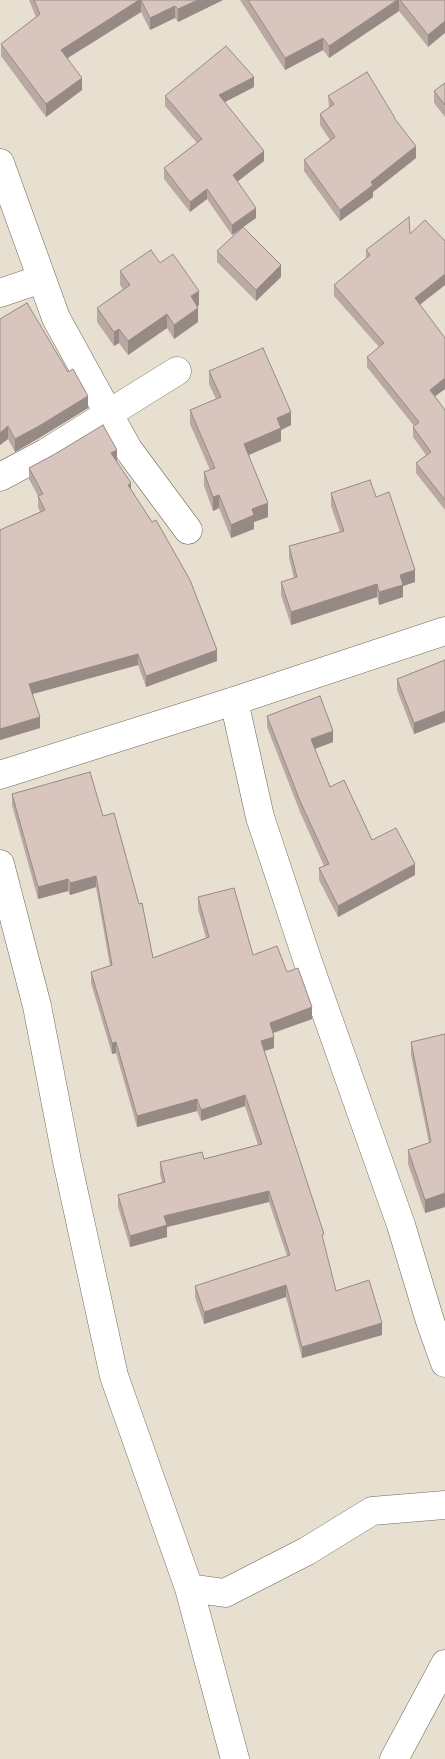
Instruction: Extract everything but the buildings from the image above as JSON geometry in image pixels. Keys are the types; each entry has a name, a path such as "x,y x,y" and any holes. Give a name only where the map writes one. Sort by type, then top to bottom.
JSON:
{"street":[{"path":"0,163 56,318 128,449 188,530"},
{"path":"0,293 42,278"},
{"path":"0,477 47,452 176,371"},
{"path":"0,775 445,630"},
{"path":"234,700 260,817 307,959 400,1225 430,1322 445,1363"},
{"path":"0,864 37,1006 67,1161 114,1376 189,1588 235,1759"},
{"path":"189,1588 225,1593 307,1551 372,1511 445,1505"},
{"path":"394,1759 445,1664"}]}
